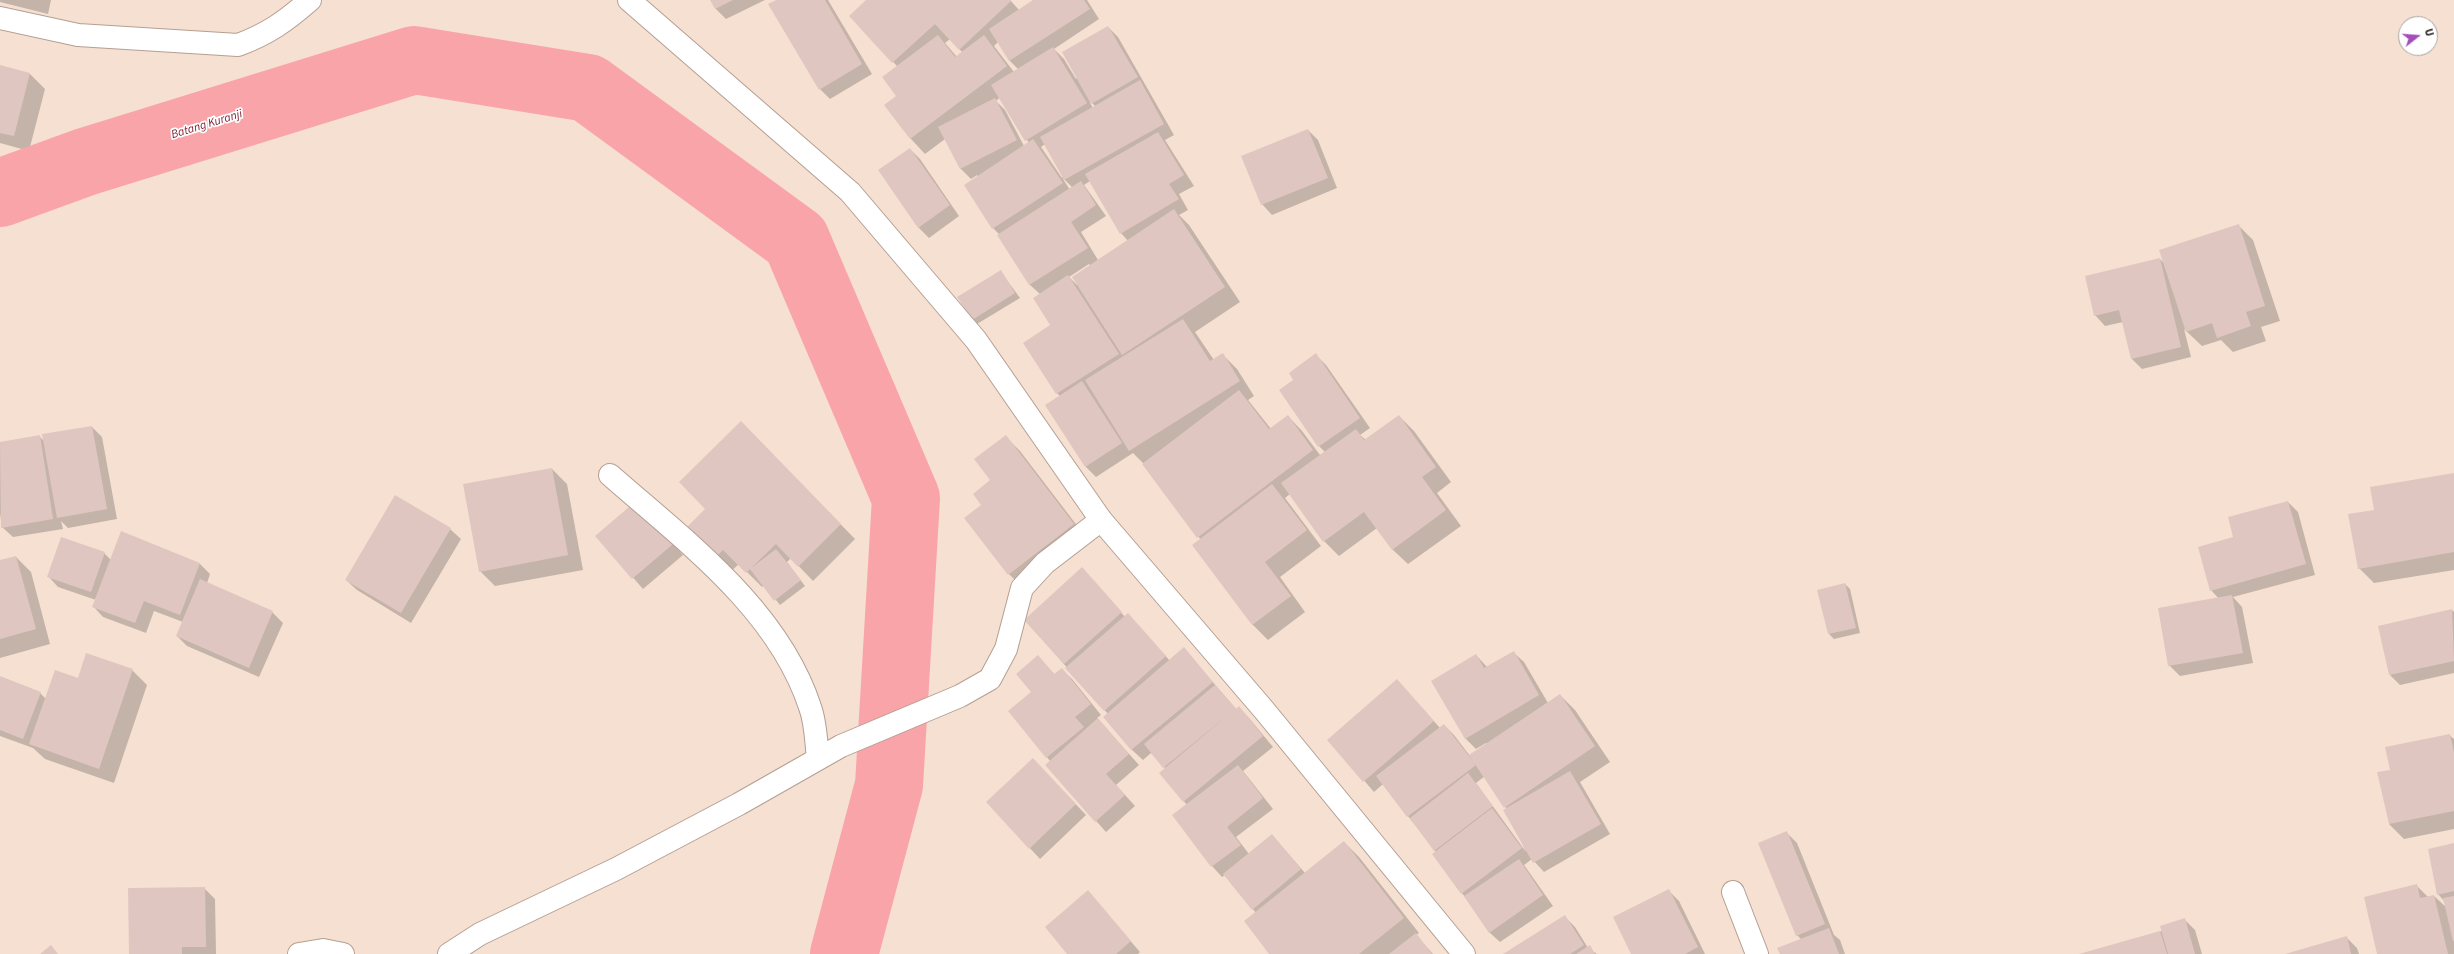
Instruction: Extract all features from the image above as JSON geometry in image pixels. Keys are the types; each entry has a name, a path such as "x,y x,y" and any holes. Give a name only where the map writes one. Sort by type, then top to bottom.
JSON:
{"street":[{"path":"0,18 78,35 238,45 258,38 284,23 310,0"},
{"path":"629,0 850,192 976,340 1101,520 1264,710 1464,954"},
{"path":"610,474 718,572 763,618 783,649 811,708 818,759"},
{"path":"449,954 480,934 616,869 739,804 841,746 960,696 990,679 999,666 1006,649 1022,588 1045,563 1101,520"},
{"path":"1733,892 1757,954"},
{"path":"299,954 323,950 344,954"}],"building":[{"path":"710,0 733,0 715,9"},
{"path":"776,0 825,0 862,64 819,90 768,4"},
{"path":"866,0 1011,1 959,50 935,24 892,63 849,16"},
{"path":"1033,0 1084,0 1090,9 1009,61 989,29"},
{"path":"1108,26 1138,77 1091,104 1062,52"},
{"path":"938,35 955,57 984,35 1007,66 910,139 884,105 896,96 882,77"},
{"path":"1053,47 1087,103 1025,141 991,85"},
{"path":"0,65 30,73 14,136 0,133"},
{"path":"1140,80 1164,124 1064,180 1040,137"},
{"path":"995,98 1017,140 960,169 938,127"},
{"path":"1308,129 1328,178 1261,205 1241,156"},
{"path":"1158,132 1184,175 1169,184 1179,199 1120,234 1085,174"},
{"path":"1033,139 1063,183 992,229 964,185"},
{"path":"910,148 950,205 918,228 878,170"},
{"path":"1081,181 1096,205 1071,222 1088,248 1029,285 997,235"},
{"path":"1174,209 1225,287 1122,355 1072,277"},
{"path":"2239,224 2265,306 2246,312 2251,326 2217,338 2212,323 2186,332 2159,250"},
{"path":"2160,258 2181,347 2131,359 2119,310 2094,316 2085,276"},
{"path":"1001,270 1015,293 972,320 957,297"},
{"path":"1068,275 1119,354 1056,394 1023,343 1050,325 1033,298"},
{"path":"1183,319 1210,361 1223,353 1240,381 1129,451 1085,380"},
{"path":"1316,353 1360,418 1318,447 1279,390 1293,380 1289,373"},
{"path":"1082,381 1122,443 1085,467 1045,405"},
{"path":"1239,390 1269,429 1288,415 1313,450 1197,538 1142,464"},
{"path":"1399,415 1436,467 1422,477 1446,510 1392,550 1364,512 1323,542 1281,483 1356,429 1364,440"},
{"path":"741,421 841,524 798,567 776,544 746,573 723,550 715,558 686,528 705,509 679,482"},
{"path":"92,426 107,509 57,518 42,434"},
{"path":"40,435 53,519 1,528 0,442"},
{"path":"1006,435 1074,524 1008,575 964,518 981,505 973,494 990,480 974,459"},
{"path":"552,468 568,555 479,572 463,484"},
{"path":"2454,473 2454,552 2358,569 2348,514 2374,510 2370,487"},
{"path":"1272,484 1307,530 1265,562 1291,596 1252,625 1192,545"},
{"path":"395,495 451,528 401,613 345,580"},
{"path":"636,501 673,544 632,579 595,536"},
{"path":"2288,501 2306,564 2210,591 2198,547 2233,537 2228,517"},
{"path":"121,531 200,563 180,615 144,601 135,623 92,607"},
{"path":"61,537 105,552 91,592 47,577"},
{"path":"776,549 801,580 774,601 750,569"},
{"path":"16,556 36,629 0,639 0,560"},
{"path":"1082,567 1122,612 1064,664 1024,620"},
{"path":"200,579 273,611 249,668 176,636"},
{"path":"1845,583 1856,628 1828,634 1817,590"},
{"path":"2232,595 2243,653 2168,666 2158,608"},
{"path":"2452,609 2454,661 2389,675 2378,626"},
{"path":"1128,613 1166,656 1104,711 1065,668"},
{"path":"1184,647 1213,682 1131,750 1103,717"},
{"path":"1514,651 1539,695 1465,739 1431,681 1476,654 1484,668"},
{"path":"86,653 133,669 99,769 29,744 55,670 78,678"},
{"path":"1038,655 1054,674 1062,668 1091,704 1075,717 1084,727 1046,758 1008,711 1031,692 1016,674"},
{"path":"0,676 41,692 23,739 0,730"},
{"path":"1397,679 1434,721 1363,782 1327,740"},
{"path":"1215,685 1236,709 1239,706 1263,736 1183,802 1159,773 1233,711 1163,768 1144,744"},
{"path":"1560,694 1595,746 1504,808 1469,755"},
{"path":"1098,718 1129,754 1106,774 1125,795 1095,822 1045,765"},
{"path":"1444,724 1476,765 1407,817 1376,776"},
{"path":"2450,734 2454,753 2454,811 2389,824 2377,772 2390,770 2385,747"},
{"path":"1033,758 1076,804 1029,849 986,802"},
{"path":"1238,765 1263,798 1227,827 1241,845 1211,867 1172,815"},
{"path":"1570,771 1601,824 1533,863 1503,810"},
{"path":"1468,773 1493,806 1434,851 1410,818"},
{"path":"1492,808 1522,848 1461,894 1432,854"},
{"path":"1787,831 1825,924 1796,936 1758,843"},
{"path":"1272,834 1301,869 1252,910 1223,874"},
{"path":"1344,841 1404,918 1359,954 1269,954 1244,921"},
{"path":"2454,843 2454,891 2437,895 2428,849"},
{"path":"1519,859 1543,895 1489,933 1464,896"},
{"path":"2417,884 2420,898 2434,895 2448,954 2377,954 2364,897"},
{"path":"205,887 206,947 182,947 182,954 129,954 128,888"},
{"path":"1669,889 1698,947 1685,954 1631,954 1613,917"},
{"path":"1088,890 1131,941 1116,954 1067,954 1045,927"},
{"path":"2454,896 2454,941 2453,941 2443,898"},
{"path":"1565,915 1584,945 1570,954 1503,954"},
{"path":"2185,918 2195,954 2168,954 2160,926"},
{"path":"1829,928 1839,954 1780,954 1777,948"},
{"path":"2160,931 2167,954 2079,954"},
{"path":"1416,933 1432,954 1389,954"},
{"path":"2347,936 2351,954 2285,954"},
{"path":"51,945 58,954 40,954"},
{"path":"1590,945 1595,954 1576,954"}],"waterway":[{"name":"Batang Kuranji","path":"0,193 85,162 414,60 588,88 796,240 906,498 889,785 844,954"}]}
